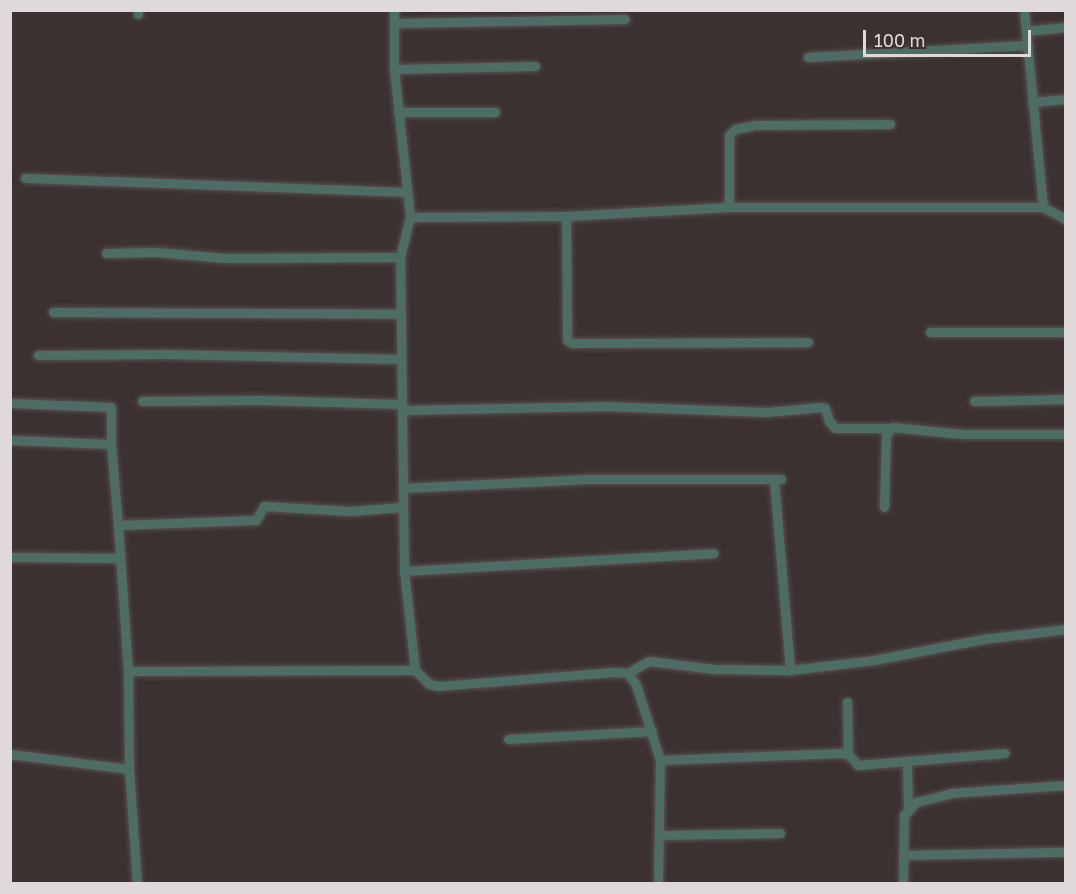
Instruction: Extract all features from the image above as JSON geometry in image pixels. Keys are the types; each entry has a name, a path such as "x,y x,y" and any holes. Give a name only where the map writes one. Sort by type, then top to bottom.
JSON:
{"street":[{"path":"394,10 394,69 410,217 400,257 404,571 415,670 429,684 438,686 613,672 628,673 649,661 714,669 790,670 874,660 983,639 1065,629"},
{"path":"1024,10 1028,31 1032,102 1043,207"},
{"path":"394,23 625,19"},
{"path":"1028,31 1065,27"},
{"path":"808,57 1028,45"},
{"path":"394,69 535,66"},
{"path":"1032,102 1065,99"},
{"path":"398,112 495,112"},
{"path":"729,207 729,135 735,129 755,125 890,124"},
{"path":"25,178 406,192"},
{"path":"410,217 566,216 729,207 1043,207 1064,218"},
{"path":"566,216 567,340 572,343 808,342"},
{"path":"106,253 156,252 225,258 400,257"},
{"path":"53,312 401,314"},
{"path":"930,332 1065,332"},
{"path":"38,356 166,354 401,359"},
{"path":"974,401 1065,399"},
{"path":"142,401 260,400 402,407 603,406 767,412 821,407 827,411 829,421 834,428 908,427 963,434 1065,434"},
{"path":"10,403 111,407 111,444 128,671 129,769 137,884"},
{"path":"884,507 886,435 889,428"},
{"path":"12,440 111,444"},
{"path":"403,488 584,479 777,479 790,670"},
{"path":"118,525 256,520 264,506 350,511 403,507"},
{"path":"404,571 713,553"},
{"path":"10,557 120,558"},
{"path":"128,671 415,670"},
{"path":"628,673 634,681 660,760 658,884"},
{"path":"847,702 848,754 858,765 1005,753"},
{"path":"508,739 652,731"},
{"path":"10,754 129,769"},
{"path":"660,760 848,754"},
{"path":"903,884 903,825 908,809 907,761"},
{"path":"908,809 925,799 951,793 1065,785"},
{"path":"659,835 780,833"},
{"path":"903,855 1065,852"}]}
